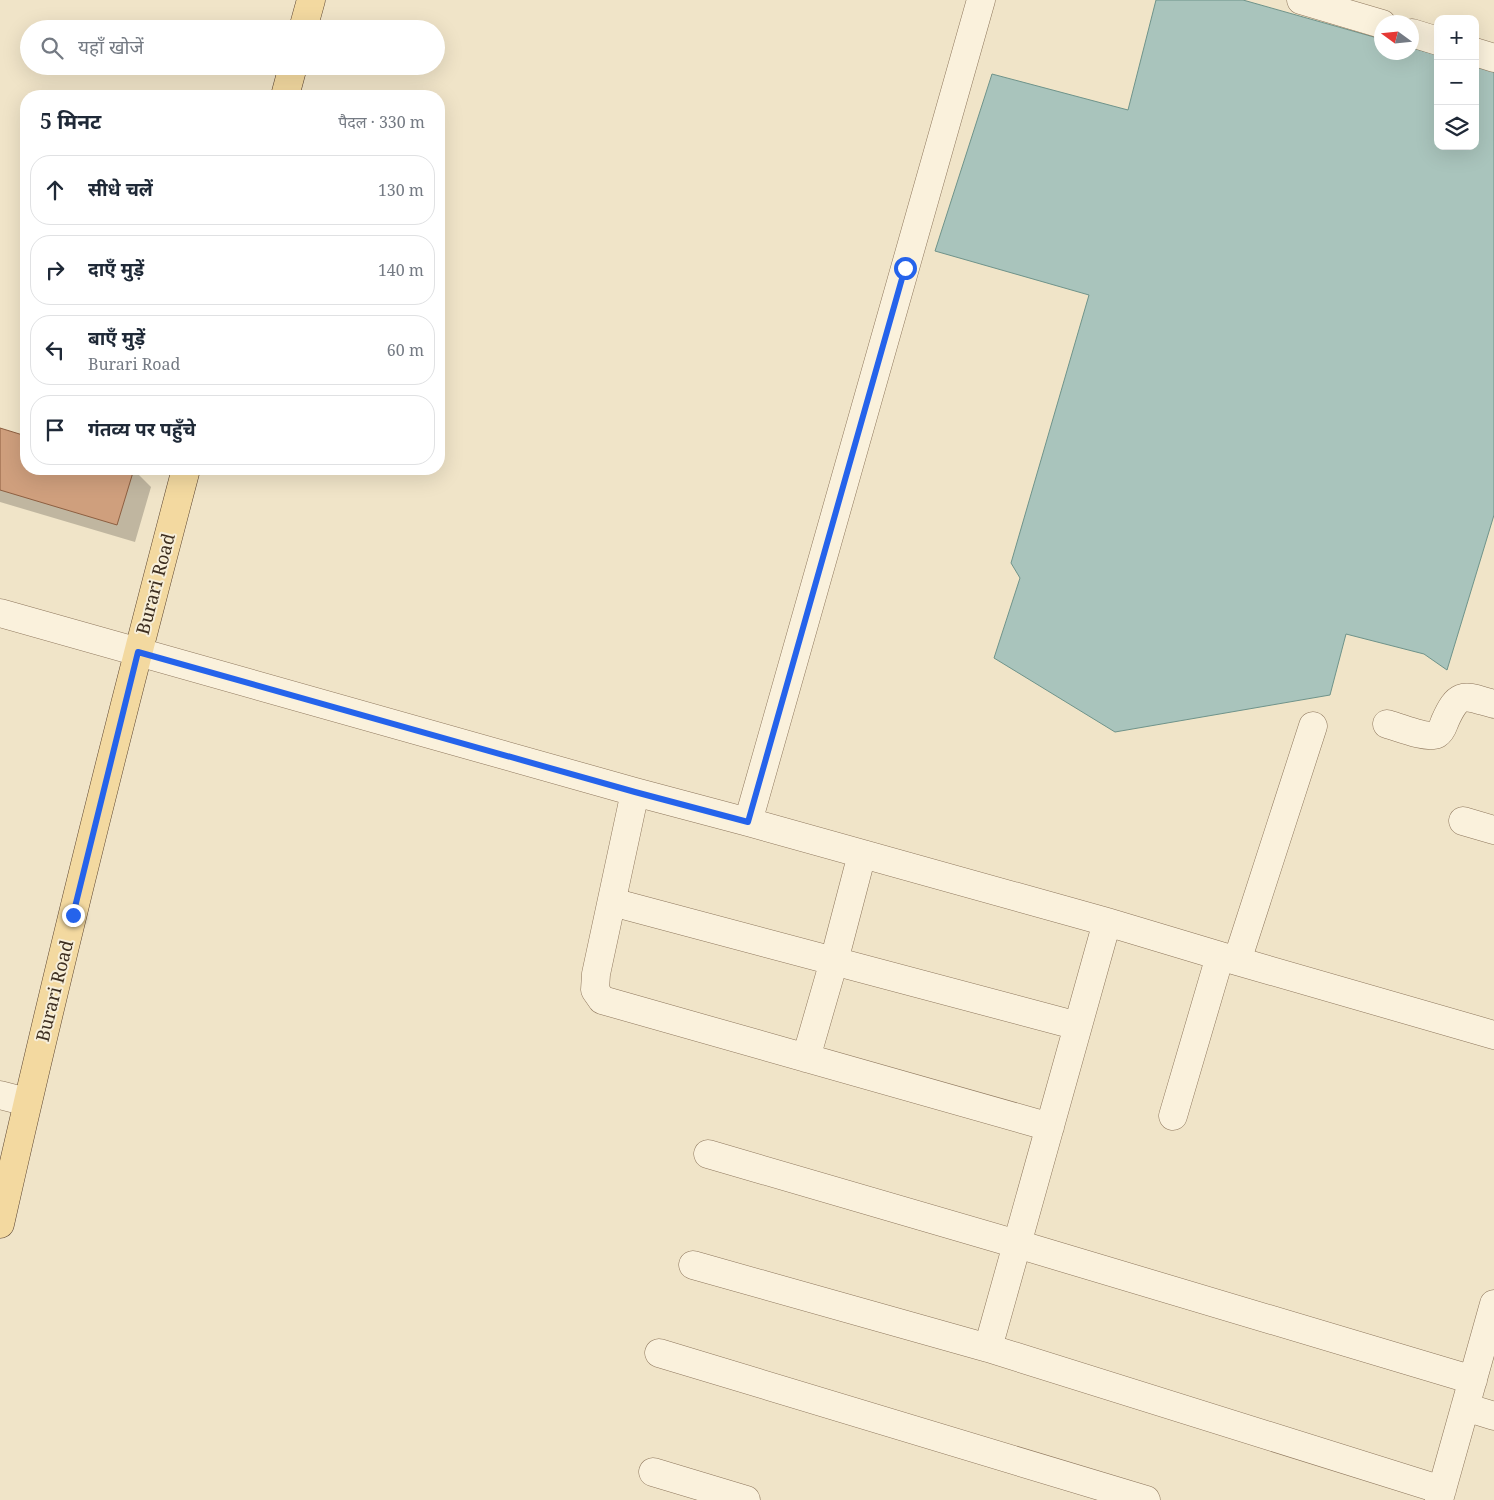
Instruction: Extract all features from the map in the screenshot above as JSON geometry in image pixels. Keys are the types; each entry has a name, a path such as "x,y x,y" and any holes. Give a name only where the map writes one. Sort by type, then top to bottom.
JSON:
{"main road":[{"path":"305,20 310,0"},
{"path":"287,90 291,75"},
{"name":"Burari Road","path":"0,1224 27,1102 138,652 184,475"}],"street":[{"path":"748,822 980,0"},
{"path":"1302,0 1335,5 1374,21"},
{"path":"1419,35 1434,40"},
{"path":"1479,53 1494,58"},
{"path":"0,612 635,792 1108,922 1494,1035"},
{"path":"1387,724 1426,735 1435,735 1441,730 1452,706 1457,700 1464,697 1494,704"},
{"path":"1173,1116 1228,958 1313,726"},
{"path":"635,792 596,974 595,990 602,1000 1050,1127"},
{"path":"1463,820 1494,830"},
{"path":"806,1058 862,854"},
{"path":"612,902 1078,1026"},
{"path":"988,1348 1108,922"},
{"path":"0,1095 27,1102"},
{"path":"708,1154 1473,1380"},
{"path":"692,1265 988,1348 1440,1495 1494,1304"},
{"path":"659,1353 1146,1500"},
{"path":"1465,1407 1494,1416"},
{"path":"653,1472 746,1500"}],"water":[{"path":"1156,0 1243,0 1374,37 1374,60 1419,60 1419,50 1434,54 1434,150 1479,150 1479,67 1494,72 1494,515 1447,670 1424,654 1346,634 1330,695 1115,732 994,658 1020,578 1011,563 1089,295 935,251 992,74 1128,110"}],"building":[{"path":"0,428 20,434 20,475 132,475 117,525 0,490"}],"route":[{"path":"73,915 138,652 748,822 905,268"}]}
